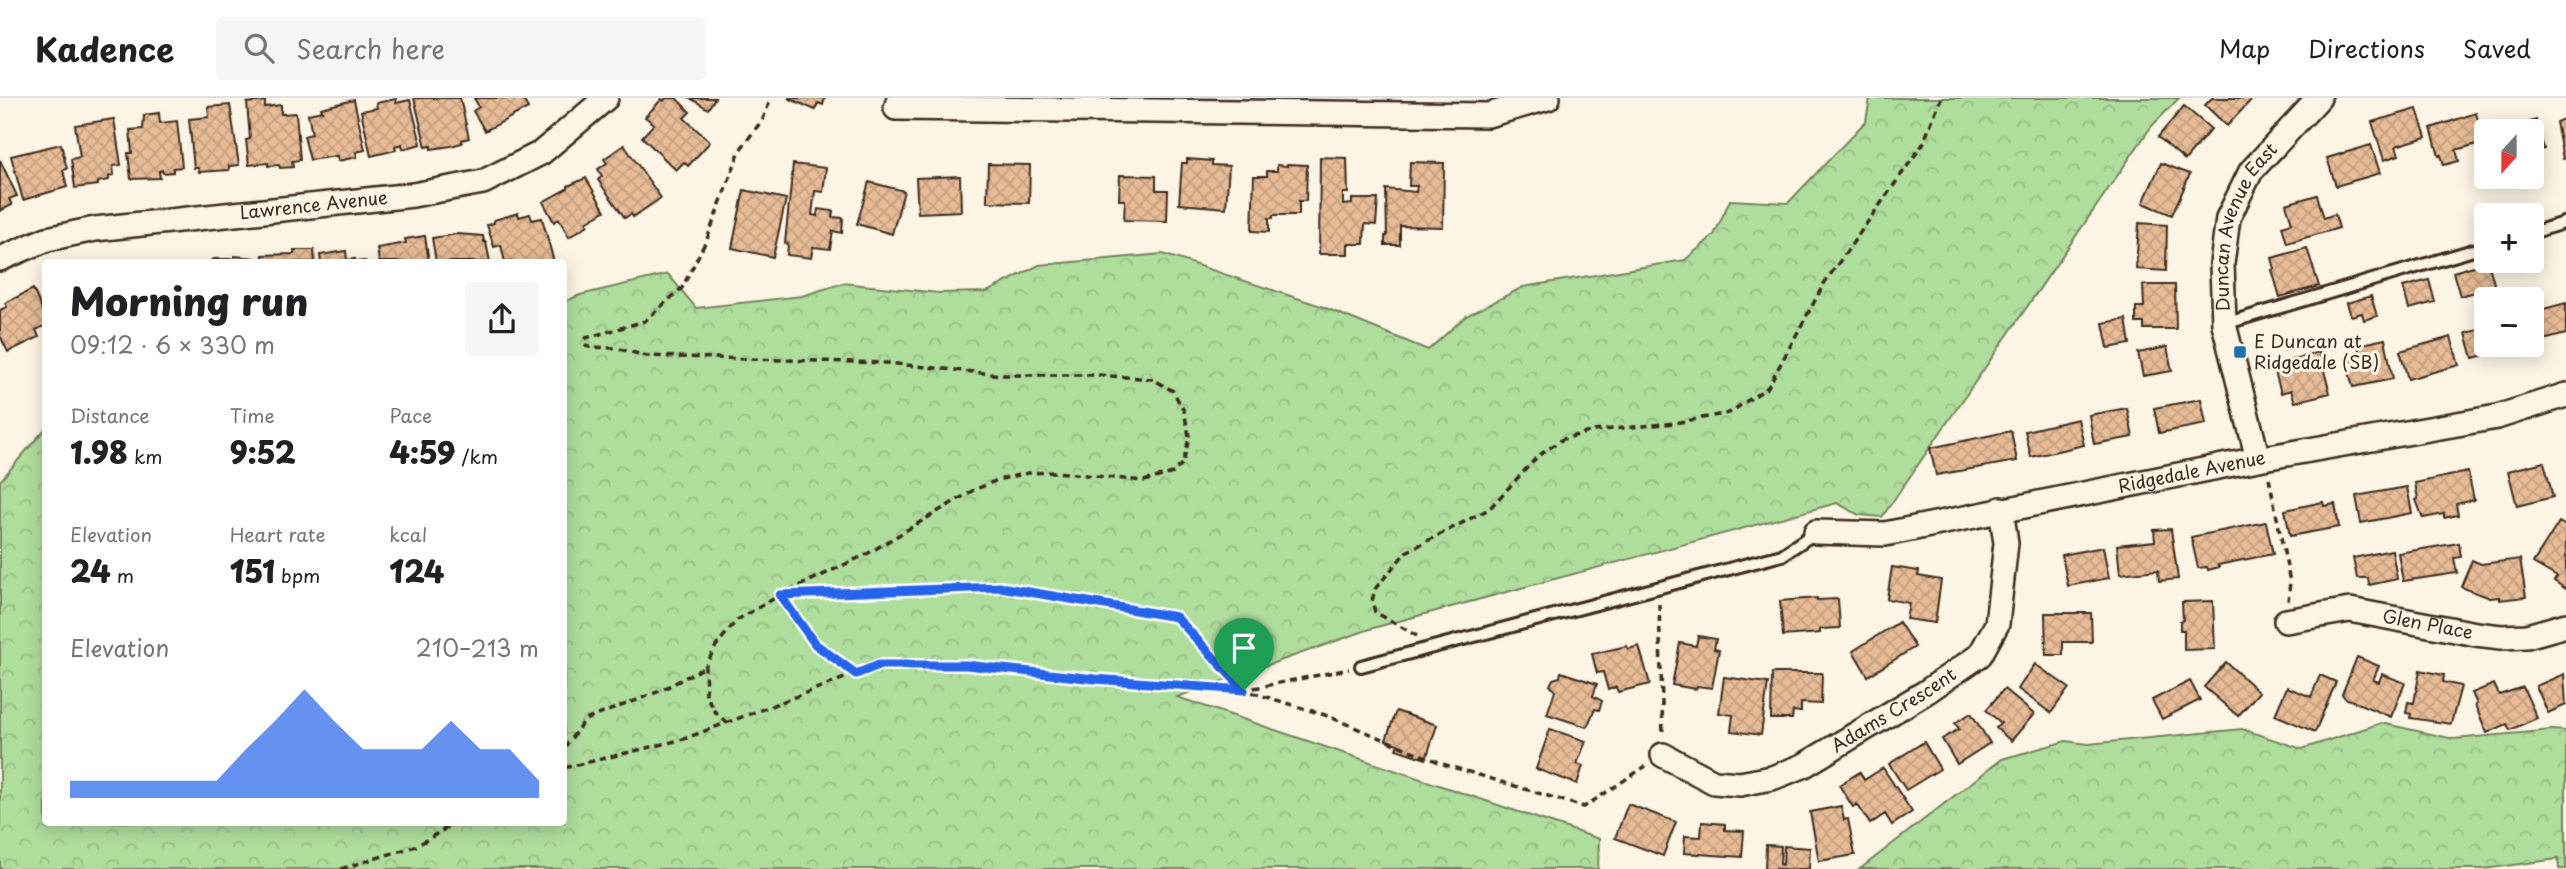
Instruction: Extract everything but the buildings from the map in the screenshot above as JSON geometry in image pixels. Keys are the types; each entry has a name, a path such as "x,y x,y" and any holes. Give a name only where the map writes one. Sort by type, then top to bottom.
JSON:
{"street":[{"name":"Lawrence Avenue","path":"0,259 47,239 95,229 413,195 483,182 541,153 606,98"},
{"path":"899,98 896,108 1402,106 1488,115 1524,101 1548,98"},
{"name":"Duncan Avenue East","path":"2258,459 2224,324 2222,264 2228,218 2251,171 2319,98"},
{"name":"Ridgedale Avenue","path":"1816,532 1885,534 2258,459 2497,417 2566,395"},
{"name":"Adams Crescent","path":"1664,755 1714,782 1740,784 1772,778 1802,766 1926,692 1980,654 1997,624 2006,542 2001,509"},
{"name":"Glen Place","path":"2286,621 2350,610 2501,637 2527,636 2566,625"}],"lane":[{"path":"2544,229 2566,222"},
{"path":"2224,324 2474,250"},
{"path":"1361,666 1782,555 1816,532"}],"path":[{"path":"727,723 713,710 706,693 705,667 716,646 737,620 780,595 867,554 972,491 997,480 1028,473 1056,472 1144,481 1173,474 1182,464 1189,436 1184,411 1173,391 1153,379 1098,375 1002,375 887,363 647,356 584,344 586,338 645,321 682,288 707,239 740,150 763,119 771,98"},
{"path":"1436,646 1375,612 1372,601 1375,590 1406,552 1489,509 1538,456 1563,439 1593,431 1675,423 1729,413 1768,387 1825,282 1923,144 1941,98"},
{"path":"2258,459 2270,479 2290,582 2286,621"},
{"path":"780,595 1000,587 1176,617 1244,690"},
{"path":"567,767 684,739 879,665 966,665 1095,679 1244,690 1325,715 1446,765 1584,807 1664,755 1658,587"},
{"path":"780,595 815,644 856,674"},
{"path":"1244,690 1361,666"},
{"path":"567,744 585,720 660,691 705,667"},
{"path":"341,869 416,846 450,826"}],"green space":[{"path":"1870,98 2179,98 2151,127 1882,517 1859,515 1837,503 1373,628 1177,697 1599,839 1598,869 0,869 0,481 42,432 42,826 567,826 567,301 580,295 668,274 696,308 802,296 843,283 939,293 987,292 1039,265 1163,254 1321,306 1428,350 1466,316 1523,287 1685,260 1714,235 1730,200 1788,203 1866,121"},
{"path":"2381,723 2454,739 2566,731 2566,869 2559,869 2558,859 2484,869 1860,869 2002,759 2066,741 2088,744 2242,729 2302,749"}],"place":[{"name":"E Duncan at Ridgedale (SB)","path":"2240,352"}],"route":[{"path":"1000,587 1176,617 1244,690 1095,679 966,665 879,665 856,674 815,644 780,595 1000,587"}]}
